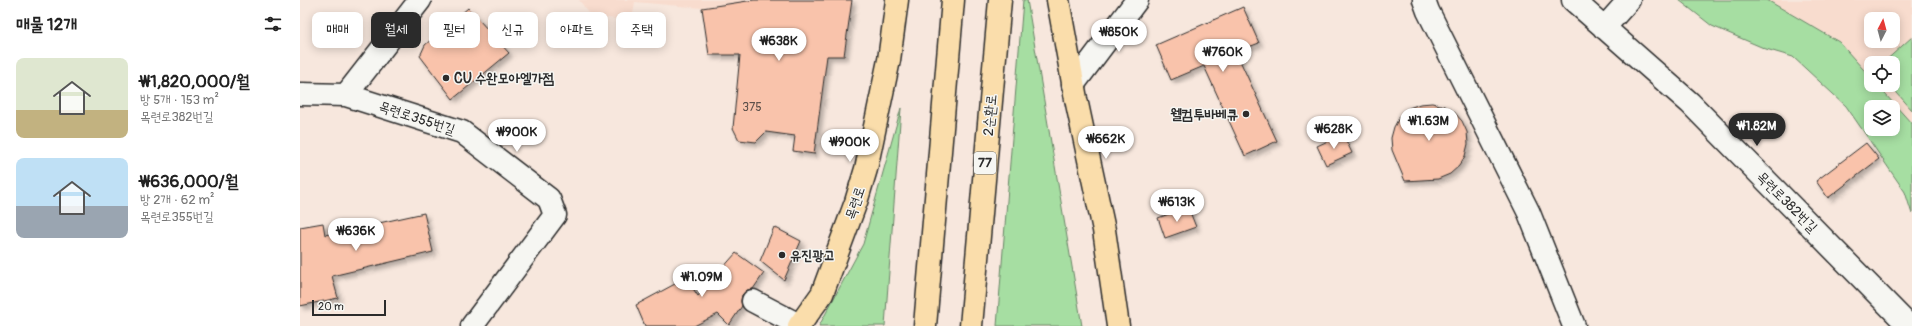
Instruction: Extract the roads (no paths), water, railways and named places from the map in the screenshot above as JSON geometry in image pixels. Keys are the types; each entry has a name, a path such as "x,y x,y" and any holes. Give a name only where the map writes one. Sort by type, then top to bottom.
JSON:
{"main road":[{"name":"목련로","path":"799,326 822,294 856,202 866,169 889,60 897,0"},
{"path":"925,326 953,0"},
{"name":"2순환로","path":"971,326 1000,0"},
{"path":"1058,0 1073,85 1104,230 1118,326"}],"street":[{"path":"346,95 420,0"},
{"path":"1073,85 1137,0"},
{"path":"1424,0 1428,11 1529,213 1574,326"},
{"name":"목련로382번길","path":"1573,0 1690,103 1909,326"},
{"path":"1604,28 1629,0"},
{"name":"목련로355번길","path":"300,94 346,95 462,132 549,199 555,215 472,326"},
{"path":"754,301 799,326"}],"place":[{"name":"CU 수완모아엘가점","path":"446,78"},
{"name":"웰컴투바베큐","path":"1246,114"},
{"name":"유진광고","path":"782,255"}]}
